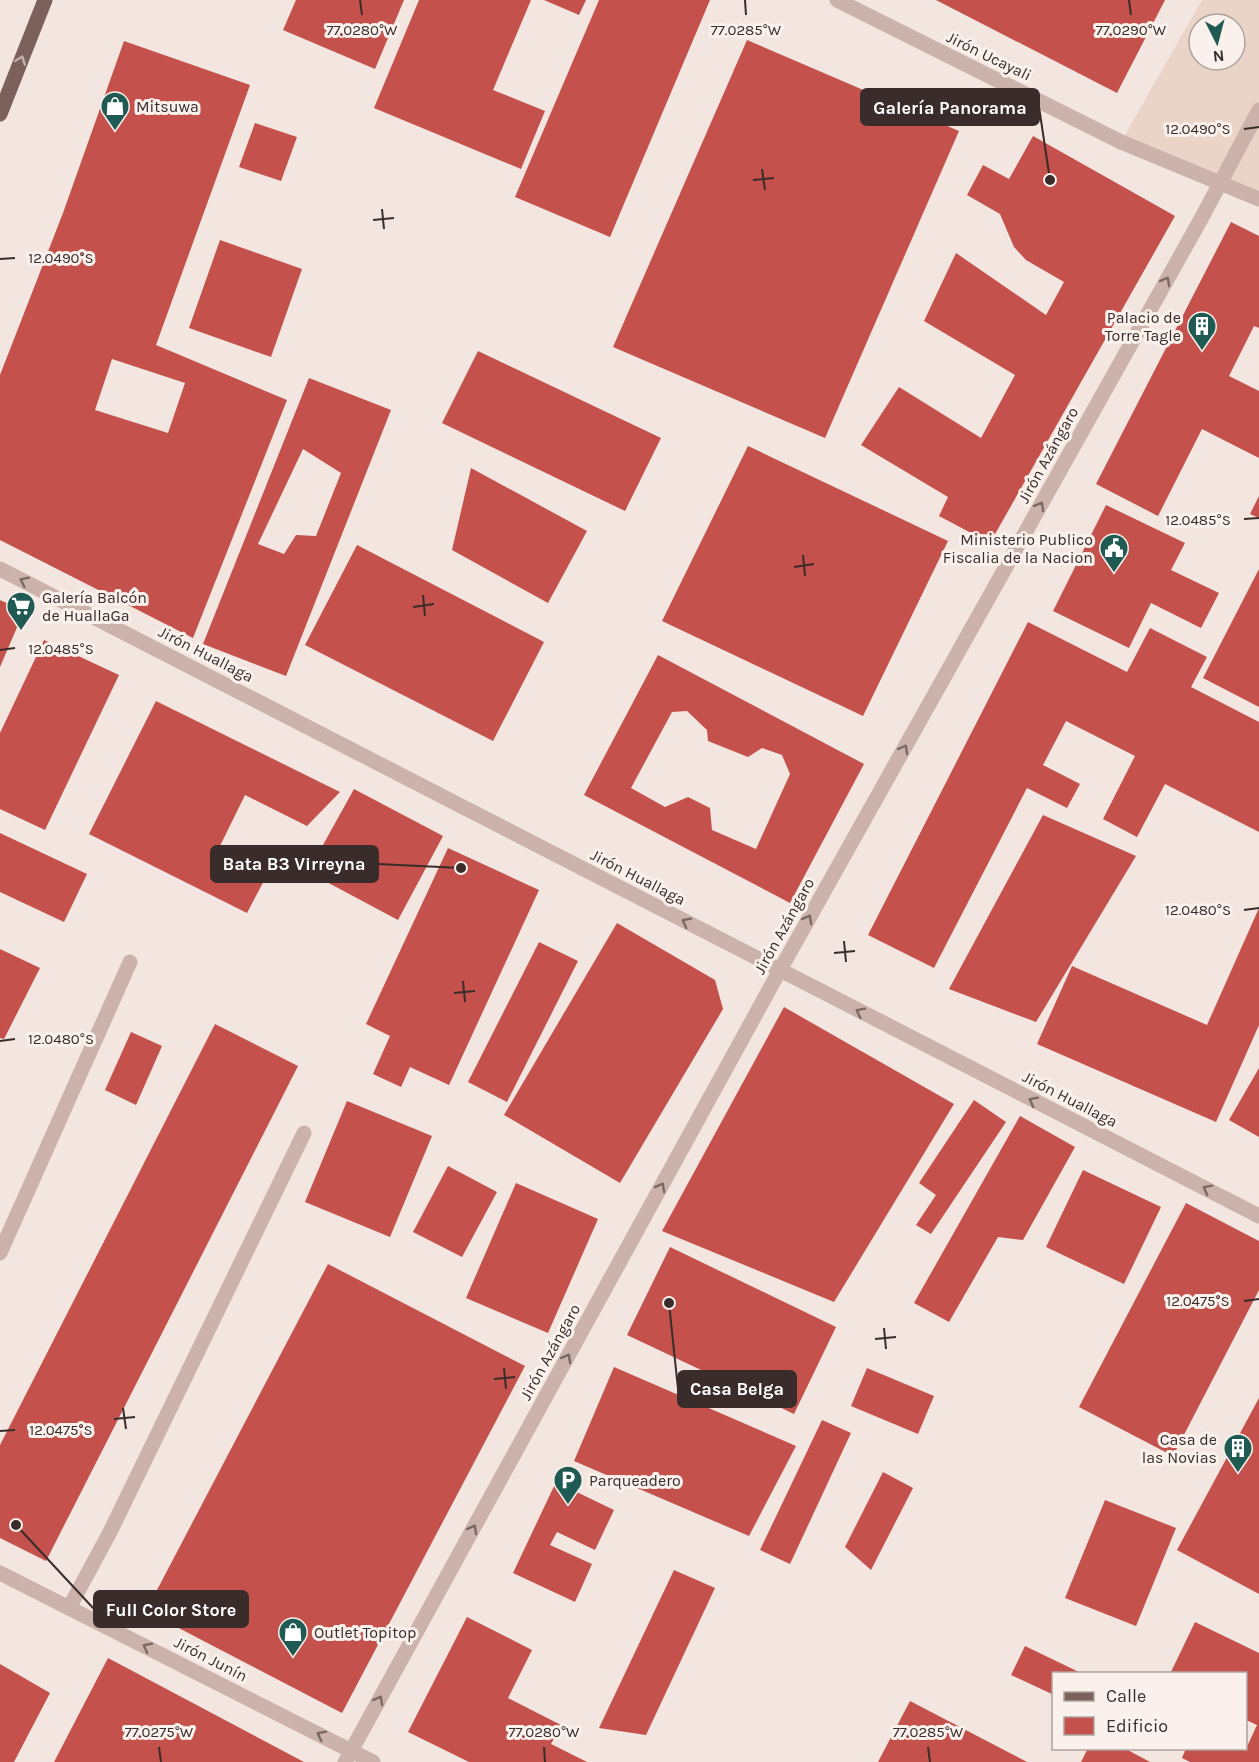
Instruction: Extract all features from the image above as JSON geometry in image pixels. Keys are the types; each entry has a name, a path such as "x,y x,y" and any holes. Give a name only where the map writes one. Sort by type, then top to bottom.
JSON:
{"main road":[{"path":"0,114 45,0"}],"street":[{"name":"Jirón Ucayali","path":"837,0 1121,141 1259,199"},
{"name":"Jirón Azángaro","path":"348,1756 780,970 1259,110"},
{"name":"Jirón Huallaga","path":"0,569 1259,1216"},
{"path":"0,1253 130,962"},
{"path":"69,1608 110,1532 304,1133"},
{"name":"Jirón Junín","path":"0,1573 348,1756 373,1762"}],"shaded area":[{"path":"1202,0 1259,0 1259,199 1121,142 1187,26 1187,72 1247,72 1247,12 1195,12"}],"building":[{"path":"296,0 404,0 375,69 283,30"},
{"path":"419,0 531,0 493,90 545,111 521,169 374,108"},
{"path":"544,0 586,0 579,15"},
{"path":"599,0 710,0 610,237 515,197"},
{"path":"936,0 1165,0 1117,93"},
{"path":"747,40 959,131 825,438 613,347"},
{"path":"124,41 250,85 156,345 287,400 193,638 0,540 0,375 63,213","holes":["112,359 185,383 168,433 95,410"]},
{"path":"255,123 297,137 281,181 239,167"},
{"path":"1033,136 1175,216 990,543 939,516 948,497 861,445 899,387 981,438 1015,375 924,321 956,253 1046,315 1064,282 1026,260 1014,247 1000,214 967,195 983,165 1009,179"},
{"name":"Palacio de Torre Tagle","path":"1231,222 1259,236 1259,328 1254,326 1229,376 1259,391 1259,458 1202,429 1158,516 1096,484"},
{"path":"220,240 302,269 271,357 189,328"},
{"path":"478,351 661,438 625,511 442,423"},
{"path":"309,378 391,410 286,676 203,644","holes":["303,449 341,473 316,536 296,535 284,554 258,544"]},
{"path":"748,446 948,541 863,716 662,621"},
{"path":"471,468 587,531 548,603 452,550"},
{"path":"1259,496 1259,518 1250,514"},
{"path":"1106,505 1185,543 1171,570 1219,593 1201,628 1151,603 1129,648 1053,611"},
{"path":"357,545 544,642 493,741 305,645"},
{"path":"1259,569 1259,707 1203,678"},
{"path":"0,600 24,611 0,667"},
{"path":"1028,622 1127,672 1150,628 1207,657 1191,687 1259,722 1259,832 1165,784 1137,837 1103,819 1135,756 1066,721 1043,765 1080,784 1067,808 1027,788 934,968 868,935"},
{"path":"44,640 119,675 45,830 0,809 0,733"},
{"path":"658,655 864,764 790,903 584,795","holes":["687,711 707,730 708,741 748,757 762,748 782,755 790,774 756,849 712,830 710,808 688,797 665,807 631,788 672,712"]},
{"path":"156,701 340,792 307,826 245,795 220,846 269,871 247,913 89,834"},
{"path":"354,789 443,836 398,920 308,872"},
{"path":"1043,815 1136,856 1036,1022 949,989"},
{"path":"0,833 87,874 64,922 0,892"},
{"path":"448,848 539,890 449,1085 410,1067 401,1087 373,1074 390,1036 366,1024"},
{"path":"1259,908 1259,1025 1216,1122 1037,1044 1072,966 1207,1025"},
{"path":"617,923 715,980 723,1009 620,1183 504,1115"},
{"path":"539,942 578,961 507,1102 468,1082"},
{"path":"0,949 40,968 4,1039 0,1038"},
{"path":"784,1007 954,1104 834,1302 662,1231"},
{"path":"215,1024 298,1066 46,1561 0,1538 0,1445"},
{"path":"131,1032 162,1046 136,1105 105,1090"},
{"path":"1259,1068 1259,1137 1229,1120"},
{"path":"974,1100 1006,1122 931,1234 916,1225 936,1195 919,1183"},
{"path":"347,1101 432,1136 390,1237 305,1202"},
{"path":"1020,1116 1075,1147 1023,1240 998,1237 949,1322 914,1303"},
{"path":"448,1166 497,1192 462,1257 413,1232"},
{"path":"1083,1170 1161,1207 1124,1284 1046,1247"},
{"path":"516,1183 598,1219 548,1333 466,1298"},
{"path":"1186,1203 1259,1241 1259,1290 1173,1456 1079,1407"},
{"path":"670,1247 836,1327 794,1414 627,1335"},
{"path":"328,1264 525,1366 342,1713 146,1611"},
{"path":"614,1367 796,1446 749,1536 574,1461"},
{"path":"867,1368 934,1396 918,1434 851,1406"},
{"name":"Casa de las Novias","path":"1259,1398 1259,1594 1177,1550"},
{"path":"822,1420 851,1433 790,1564 760,1550"},
{"path":"883,1472 913,1488 871,1570 845,1547"},
{"path":"556,1482 614,1510 595,1550 557,1532 550,1545 592,1564 575,1602 513,1573"},
{"path":"1105,1500 1176,1528 1136,1626 1065,1598"},
{"path":"674,1570 715,1588 646,1735 599,1728"},
{"path":"467,1617 532,1650 508,1698 561,1725 551,1744 587,1762 469,1762 408,1732"},
{"path":"1195,1622 1259,1653 1259,1762 1190,1762 1182,1758 1185,1750 1247,1750 1257,1725 1247,1720 1247,1672 1171,1672"},
{"path":"1025,1646 1079,1672 1052,1672 1052,1694 1011,1675"},
{"path":"108,1658 304,1762 54,1762"},
{"path":"0,1664 50,1693 14,1762 0,1762"},
{"path":"910,1701 1027,1762 878,1762"},
{"path":"1087,1750 1128,1750 1150,1762 1081,1762"}],"place":[{"name":"Mitsuwa","path":"115,132"},
{"name":"Galería Panorama","path":"1050,180"},
{"name":"Palacio de Torre Tagle","path":"1202,352"},
{"name":"Ministerio Publico Fiscalia de la Nacion","path":"1114,574"},
{"name":"Galería Balcón de HuallaGa","path":"21,632"},
{"name":"Bata B3 Virreyna","path":"461,868"},
{"name":"Casa Belga","path":"669,1303"},
{"name":"Casa de las Novias","path":"1238,1474"},
{"name":"Parqueadero","path":"568,1506"},
{"name":"Full Color Store","path":"16,1525"},
{"name":"Outlet Topitop","path":"293,1658"}]}
